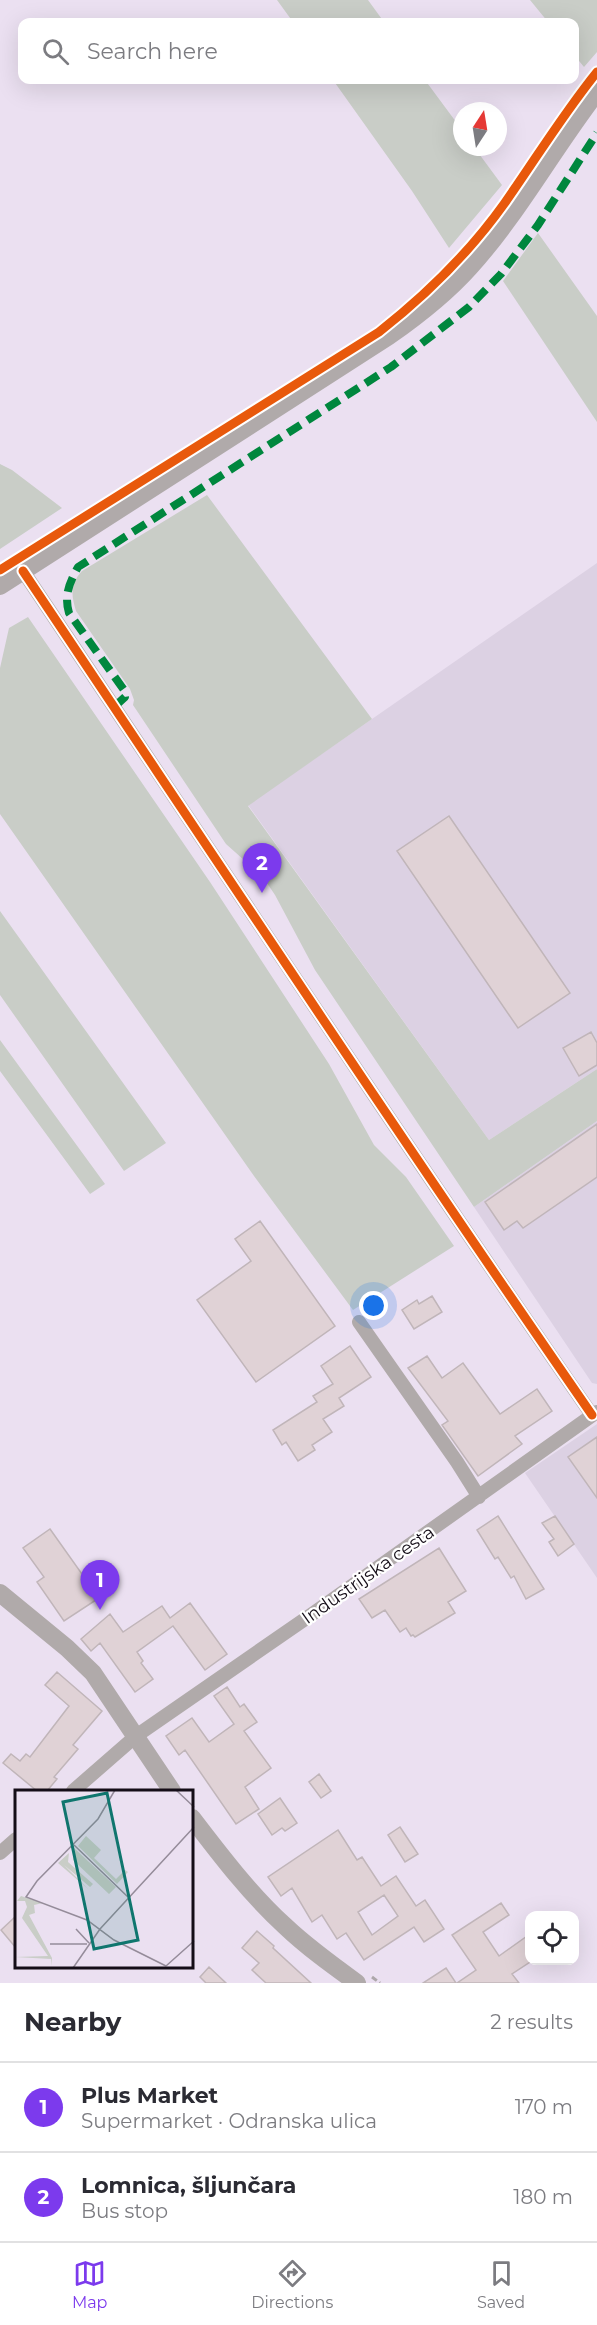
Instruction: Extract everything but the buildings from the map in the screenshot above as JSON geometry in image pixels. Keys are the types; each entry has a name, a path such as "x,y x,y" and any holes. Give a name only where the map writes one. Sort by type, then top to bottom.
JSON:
{"main road":[{"path":"0,586 389,336 434,302 484,250 597,92"},
{"path":"0,1593 87,1667 102,1685 171,1790"},
{"path":"194,1821 245,1885 282,1924 357,1983"}],"street":[{"path":"23,572 400,1130 464,1229 595,1414"},
{"path":"359,1322 458,1462 479,1497"},
{"name":"Industrijska cesta","path":"74,1790 136,1736 595,1414"},
{"path":"0,1853 15,1840"}],"shaded area":[{"path":"277,0 368,0 381,18 290,18"},
{"path":"530,0 597,0 597,52 584,67 579,61 579,18 545,18"},
{"path":"336,84 428,84 453,118 453,156 481,156 502,185 449,248 412,191"},
{"path":"538,233 597,316 597,422 503,281"},
{"path":"0,464 12,470 62,508 0,549"},
{"path":"207,495 372,719 248,806 489,1140 597,1069 597,1121 474,1207 315,970 263,877 226,844 133,705 134,700 130,689 76,611 73,590 75,580 82,571"},
{"path":"597,563 597,1069 489,1140 248,805"},
{"path":"28,617 210,882 329,1064 374,1145 406,1177 454,1246 353,1310 254,1176 0,814 0,668 9,628"},
{"path":"0,911 166,1143 124,1171 0,995"},
{"path":"0,1040 105,1184 90,1194 0,1071"},
{"path":"597,1121 597,1384 592,1383 474,1207"},
{"path":"597,1424 597,1578 525,1473"}],"marked path":[{"path":"114,707 125,697 124,690 69,613 68,590 78,567 391,367 469,307 501,274 538,225 597,133"}],"cycle path":[{"path":"0,570 379,332 396,318 446,272 491,222 597,72"},
{"path":"23,571 377,1100 592,1415"}],"place":[{"name":"Lomnica, šljunčara","path":"262,893"},
{"name":"Plus Market","path":"100,1610"}]}
